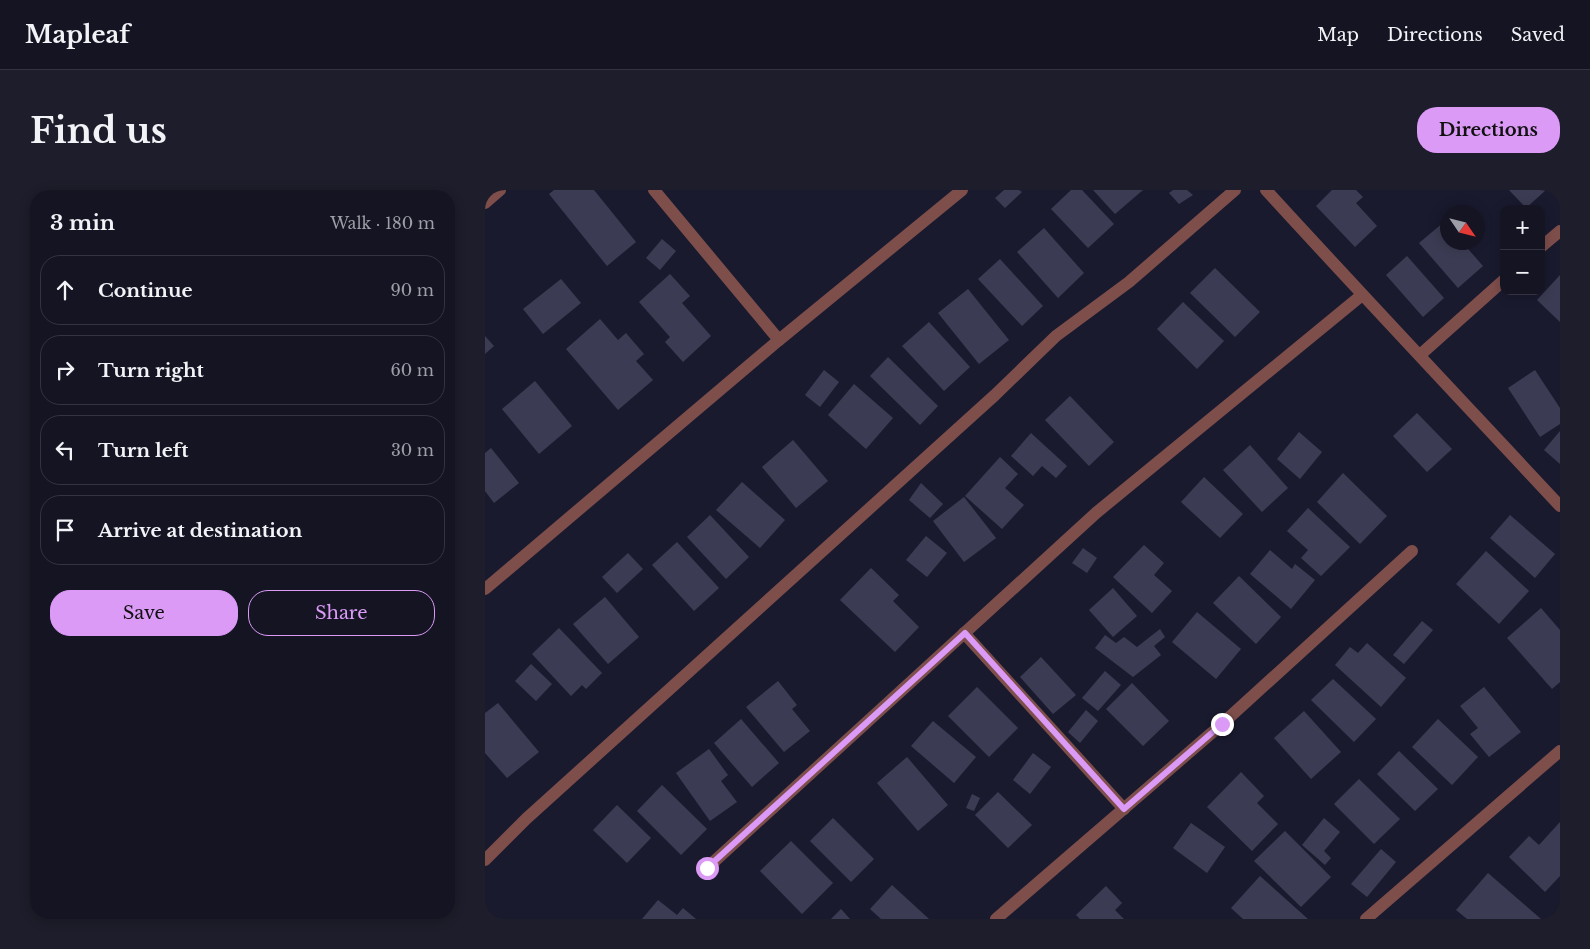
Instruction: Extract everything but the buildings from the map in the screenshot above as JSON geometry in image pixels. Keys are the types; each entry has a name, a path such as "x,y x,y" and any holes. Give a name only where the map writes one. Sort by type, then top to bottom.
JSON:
{"street":[{"path":"485,203 500,190"},
{"path":"654,190 779,340"},
{"path":"485,589 779,340 962,190"},
{"path":"485,860 533,813 995,395 1056,336 1129,282 1235,190"},
{"path":"1266,190 1560,506"},
{"path":"1545,244 1560,231"},
{"path":"1420,355 1500,284"},
{"path":"707,868 1097,513 1362,295"},
{"path":"997,919 1222,724 1412,551"},
{"path":"965,633 1124,809"},
{"path":"1366,919 1560,751"}],"route":[{"path":"707,868 965,633 1124,809 1222,724"}]}
